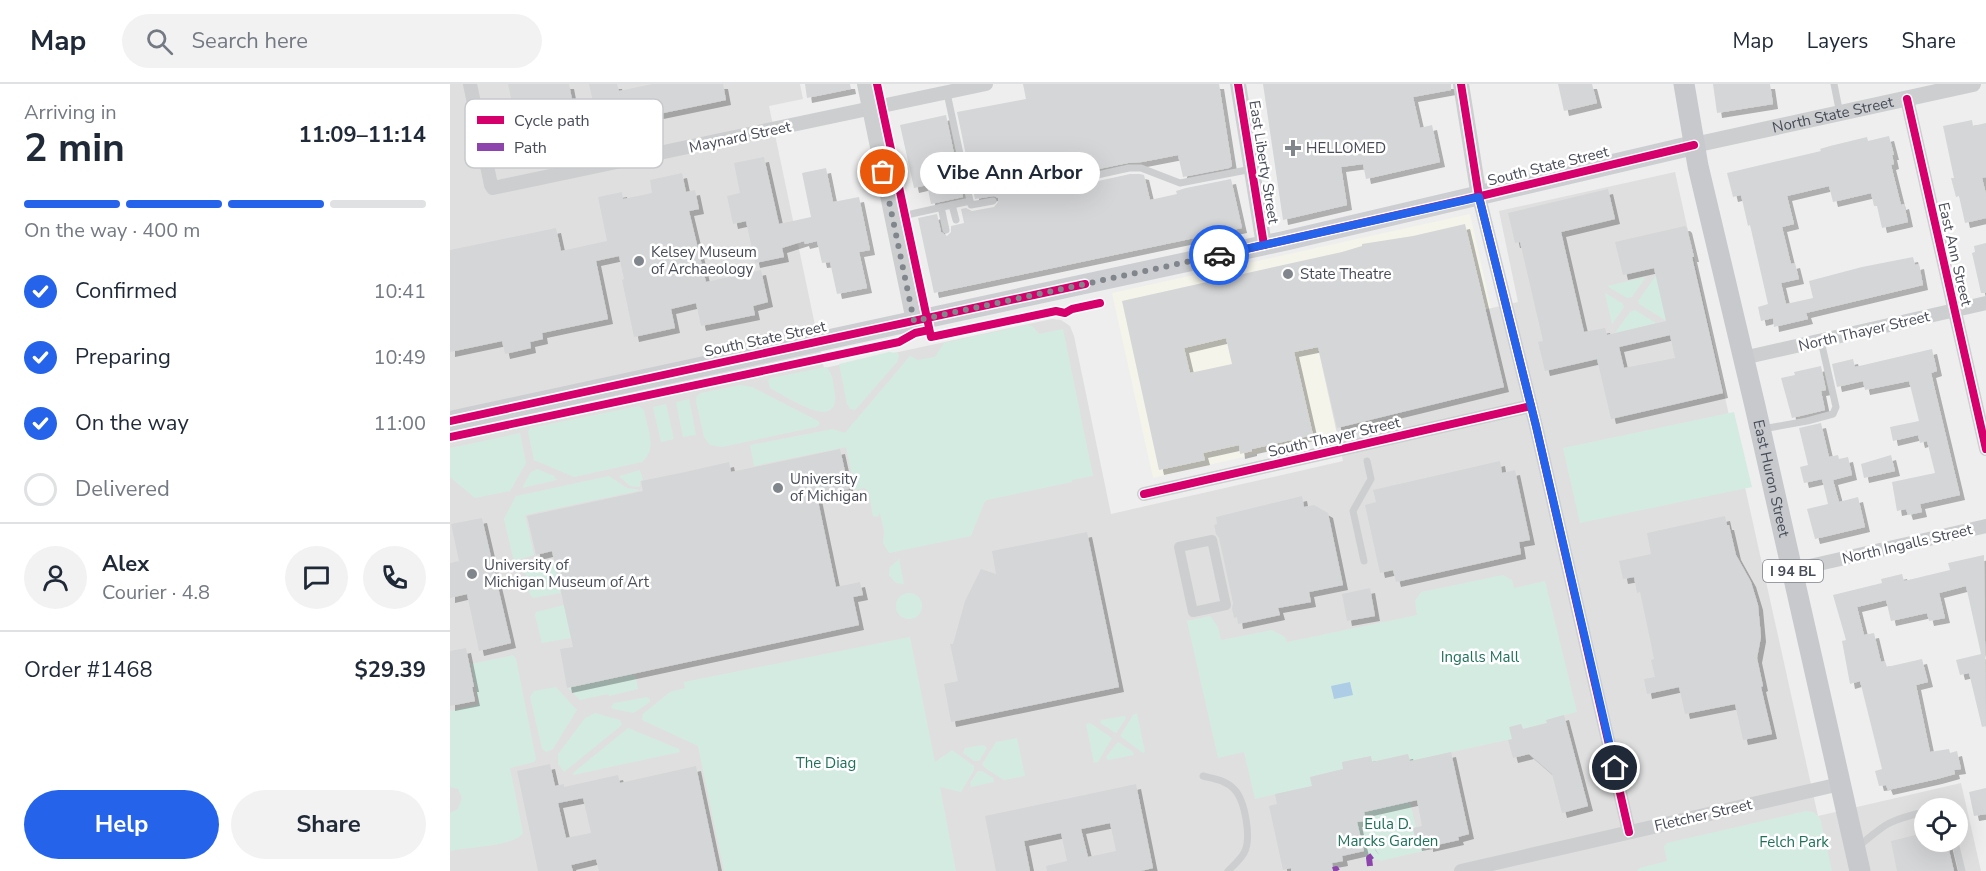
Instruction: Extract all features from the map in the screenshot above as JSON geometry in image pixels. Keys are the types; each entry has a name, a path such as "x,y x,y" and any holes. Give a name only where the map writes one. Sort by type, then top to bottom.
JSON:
{"main road":[{"name":"East Huron Street","path":"1684,84 1694,145 1860,871"},
{"name":"South State Street","path":"450,421 1264,245 1479,197 1694,145"}],"street":[{"name":"Maynard Street","path":"470,84 473,99"},
{"path":"865,84 914,321"},
{"name":"Maynard Street","path":"663,153 986,84"},
{"name":"East Liberty Street","path":"1238,84 1264,245"},
{"path":"1461,84 1479,197 1531,406 1629,832"},
{"name":"North State Street","path":"1694,145 1907,99 1934,88 1973,84"},
{"name":"East Ann Street","path":"1907,99 1986,449"},
{"name":"Maynard Street","path":"487,168 493,189 593,168"},
{"name":"North Thayer Street","path":"1743,358 1986,303"},
{"name":"South Thayer Street","path":"1144,494 1531,406"},
{"name":"North Ingalls Street","path":"1792,570 1986,526"},
{"path":"1212,540 1226,605 1193,612 1179,547 1212,540"},
{"name":"Fletcher Street","path":"1461,871 1839,784"}],"lane":[{"path":"1834,84 1839,114"},
{"path":"946,93 971,205 993,201"},
{"path":"1062,177 1079,179 1129,168 1141,168 1180,183 1252,169"},
{"path":"892,218 970,201"},
{"path":"952,205 956,220"},
{"path":"941,207 946,230"},
{"path":"1760,429 1807,422 1833,414 1836,406 1821,341"},
{"path":"1364,561 1353,511 1371,480 1367,461"},
{"path":"1203,776 1229,785 1239,796 1242,805 1248,831 1247,848 1239,861 1228,871"},
{"path":"1855,849 1893,819 1914,814"},
{"path":"1957,852 1962,871"}],"shaded area":[{"name":"University of Michigan","path":"450,84 800,84 803,99 769,106 824,368 1052,319 1061,320 1070,326 1074,336 1111,514 1343,461 1318,348 1518,302 1499,211 1675,172 1818,816 1961,783 1964,798 1914,798 1914,852 1968,852 1968,814 1981,871 450,871"},
{"path":"1470,214 1491,308 1319,350 1338,435 1153,478 1112,293"}],"green space":[{"path":"1657,274 1668,322 1639,304 1638,301"},
{"path":"1646,277 1632,297 1627,298 1607,286"},
{"path":"1605,293 1623,304 1624,307 1612,324"},
{"path":"1635,310 1656,323 1615,333 1630,312"},
{"path":"1027,325 1032,326 1039,334 1063,329 1093,476 987,500 971,536 889,553 883,543 884,531 880,513 877,517 873,516 869,493 865,488 855,490 846,447 754,466 750,445 833,429 845,433 910,356 918,360 935,357 944,343"},
{"path":"889,352 898,353 897,362 855,410 850,409 839,364"},
{"path":"826,367 833,379 835,402 831,410 823,412 813,410 770,388 768,380 771,378"},
{"path":"740,385 752,387 820,424 816,427 722,447 710,445 704,437 696,401 697,396 701,393"},
{"path":"689,399 696,435 683,437 676,402"},
{"path":"666,404 674,439 661,442 653,407"},
{"path":"639,406 644,410 650,438 647,457 642,462 574,477 534,460 528,432 530,428"},
{"path":"1734,412 1752,487 1580,523 1563,448"},
{"path":"520,433 526,463 510,491 475,498 450,477 450,448"},
{"path":"537,469 554,476 557,480 522,488 531,472"},
{"path":"640,470 643,480 640,481 640,487 630,486 619,476"},
{"path":"609,476 627,488 642,490 525,515 534,555 517,560 513,558 504,519 516,496"},
{"path":"899,559 904,584 896,583 889,575 890,567"},
{"path":"554,560 561,593 533,598 530,595 526,567"},
{"name":"Ingalls Mall","path":"1503,575 1512,580 1514,588 1545,581 1577,712 1523,729 1521,724 1510,727 1512,739 1410,761 1408,754 1372,762 1371,756 1342,762 1343,769 1310,777 1312,786 1255,799 1244,752 1218,758 1187,621 1210,616 1218,627 1221,640 1272,630 1285,637 1287,642 1417,615 1415,601 1421,592"},
{"path":"909,593 918,597 922,606 918,615 909,619 900,615 896,606 900,597"},
{"path":"564,605 571,638 542,643 536,612"},
{"name":"The Diag","path":"910,637 935,762 952,750 974,766 961,792 940,787 956,871 724,871 698,746 644,721 643,714 670,692 685,688 684,682"},
{"path":"513,655 516,659 536,759 534,762 510,768 523,833 518,838 500,844 450,851 450,813 458,809 462,798 458,789 450,787 450,711 479,704 471,664"},
{"path":"635,674 638,689 609,696 608,694 580,700 568,688"},
{"path":"556,687 577,710 553,749 546,752 542,749 530,697 534,691"},
{"path":"647,697 650,702 634,713 611,707 614,703"},
{"path":"595,713 620,720 622,725 564,772 558,764 558,754 585,718"},
{"path":"1137,713 1145,752 1143,753 1120,736 1133,715"},
{"path":"1124,716 1126,718 1116,733 1100,723 1101,720"},
{"path":"1090,723 1112,738 1098,762 1094,763 1086,724"},
{"path":"628,728 679,749 680,752 573,775 574,772"},
{"path":"1017,738 1025,776 1004,780 982,764 996,742"},
{"path":"1118,742 1134,755 1108,760 1106,757"},
{"path":"983,745 987,748 979,761 974,761 963,753 965,748"},
{"path":"978,771 993,778 994,782 971,787 970,783"},
{"name":"Eula D. Marcks Garden","path":"1410,802 1416,827 1413,828 1417,846 1423,845 1424,851 1366,862 1357,822 1366,820 1364,812"},
{"name":"Felch Park","path":"1806,811 1813,812 1820,818 1832,871 1637,871 1639,868 1667,861 1664,847 1667,843"}],"water":[{"path":"1350,682 1353,695 1334,699 1331,686"}],"building":[{"path":"508,84 569,84 572,99 511,99"},
{"path":"589,84 617,84 619,91 652,84 723,84 726,100 663,113 663,99 592,99"},
{"path":"805,84 850,84 851,89 807,98"},
{"path":"1023,84 1219,84 1232,166 1229,168 1183,177 1178,155 1079,173 1060,172 1057,174 1057,179 1061,182 1080,185 1130,174 1140,174 1144,175 1150,200 1177,194 1176,191 1186,188 1231,179 1242,228 934,293 918,218 937,214 941,232 947,236 951,232 951,226 964,223 961,209 966,208 972,211 994,207 998,202 998,198 994,196 975,199 957,112 1026,99"},
{"path":"1263,84 1451,84 1451,90 1413,97 1420,128 1432,125 1440,162 1366,179 1363,164 1341,167 1347,205 1283,220"},
{"path":"1558,84 1592,84 1597,103 1564,111"},
{"path":"1713,84 1770,84 1773,104 1717,113"},
{"path":"946,115 963,197 931,204 927,185 914,188 900,125"},
{"path":"1972,120 1973,126 1986,123 1986,177 1982,178 1986,194 1986,218 1965,223 1959,196 1956,197 1951,178 1954,178 1943,126"},
{"path":"1889,136 1894,155 1892,155 1894,164 1891,165 1901,205 1904,204 1908,222 1882,228 1877,206 1874,206 1871,193 1833,202 1829,186 1787,196 1794,224 1782,227 1791,264 1795,263 1799,279 1781,283 1786,304 1813,298 1809,281 1913,257 1915,265 1919,264 1923,285 1806,313 1808,319 1774,327 1773,318 1761,321 1758,307 1768,304 1750,225 1748,226 1741,195 1733,197 1727,173 1821,151 1820,149 1867,137 1868,141"},
{"path":"764,157 779,224 811,217 802,173 826,168 833,202 859,197 870,250 859,252 867,288 837,294 830,262 822,263 817,241 805,244 804,241 782,248 784,257 755,263 746,221 733,224 727,196 740,193 734,163"},
{"path":"682,173 686,192 695,190 699,209 689,211 706,282 761,270 768,302 753,306 755,315 701,326 696,303 671,309 675,328 634,337 619,256 596,261 608,319 542,333 543,339 530,342 531,348 505,354 502,341 450,352 450,250 556,228 561,251 607,241 598,197 622,192 623,199 652,193 650,180"},
{"path":"1608,189 1615,219 1561,232 1584,332 1605,328 1607,335 1666,321 1654,268 1623,275 1615,242 1685,226 1694,257 1692,257 1723,393 1611,419 1597,359 1545,371 1538,342 1543,341 1520,242 1515,243 1508,213","holes":["1670,335 1675,358 1624,368 1619,347"]},
{"path":"1465,224 1504,387 1337,428 1318,347 1294,352 1313,435 1252,449 1252,451 1240,454 1239,445 1203,453 1205,460 1159,470 1122,301 1342,252 1362,246 1362,244 1413,236","holes":["1226,338 1232,364 1190,373 1184,348"]},
{"path":"1986,243 1986,293 1981,293 1972,253 1975,252 1974,246"},
{"path":"1932,349 1937,371 1931,373 1960,495 1920,504 1922,512 1908,515 1906,509 1897,511 1892,482 1935,473 1927,441 1920,443 1918,435 1893,441 1890,427 1919,421 1909,381 1865,390 1863,381 1837,387 1832,364 1853,359 1855,367"},
{"path":"1821,366 1826,390 1821,391 1825,410 1792,418 1781,378 1795,375 1794,372"},
{"path":"1821,423 1829,457 1838,455 1839,459 1848,457 1852,475 1833,480 1839,502 1858,497 1865,527 1815,539 1807,509 1828,504 1822,479 1804,483 1800,467 1808,465 1799,428"},
{"path":"840,449 849,489 817,496 836,587 860,582 863,595 853,597 859,625 567,688 560,649 573,647 552,551 536,555 527,516 643,491 641,481 729,462 731,472"},
{"path":"1891,455 1895,471 1864,478 1861,464"},
{"path":"1500,461 1502,473 1515,470 1530,540 1519,542 1521,554 1396,582 1393,570 1380,573 1365,505 1376,502 1373,490"},
{"path":"1302,496 1304,507 1314,505 1328,513 1343,585 1309,592 1311,602 1278,608 1280,615 1238,624 1237,617 1234,618 1233,603 1214,525 1217,524 1216,517"},
{"path":"1725,516 1736,555 1751,582 1758,605 1761,637 1757,658 1772,734 1743,740 1735,704 1685,714 1679,687 1647,694 1644,679 1655,677 1650,639 1640,592 1637,593 1634,577 1623,579 1619,561 1651,554 1647,533"},
{"name":"University of Michigan Museum of Art","path":"482,518 511,643 479,651 467,594 450,598 450,563 459,561 451,524"},
{"path":"1087,532 1119,687 951,722 944,684 958,681 950,644 953,644 965,601 981,569 996,574 992,551"},
{"path":"1984,555 1986,726 1982,727 1969,673 1960,675 1956,660 1981,654 1966,586 1939,593 1945,618 1929,621 1927,613 1891,621 1886,600 1857,607 1864,635 1874,633 1881,662 1885,661 1887,667 1922,659 1928,682 1916,685 1930,752 1949,749 1950,753 1957,751 1961,769 1954,770 1955,774 1888,790 1886,785 1879,786 1875,771 1882,769 1860,681 1850,684 1842,641 1846,640 1833,595 1882,583 1881,579 1902,574 1904,581 1950,570 1948,563"},
{"path":"1370,588 1375,616 1347,621 1342,594"},
{"path":"466,648 475,701 450,706 450,651"},
{"path":"1564,715 1588,806 1562,813 1552,774 1529,754 1513,758 1508,740 1512,739 1509,727 1521,724 1523,729 1547,723 1546,720"},
{"path":"1451,752 1469,834 1458,837 1459,840 1428,847 1428,844 1417,846 1413,828 1422,826 1417,800 1364,812 1366,821 1357,822 1364,851 1342,856 1343,861 1332,863 1333,871 1291,871 1291,868 1283,870 1269,806 1277,804 1275,794 1312,786 1310,777 1343,769 1342,762 1371,756 1372,762 1408,754 1410,761"},
{"path":"550,764 555,786 564,784 564,787 618,775 620,783 696,766 718,871 599,871 596,859 571,865 573,871 538,871 517,771","holes":["583,798 591,833 566,838 558,803"]},
{"path":"1136,784 1153,868 1141,871 1047,871 1046,866 1067,861 1061,833 1024,841 1030,871 996,871 985,816","holes":["1110,823 1116,851 1088,857 1081,829"]},
{"path":"1986,788 1986,814 1974,816 1969,792"},
{"path":"1914,835 1914,852 1949,852 1954,871 1897,871 1891,841"}],"marked path":[{"path":"1370,866 1369,858 1377,852"},
{"path":"1333,870 1337,871"}],"cycle path":[{"path":"877,84 931,337 1056,311 1065,313 1072,309 1100,303"},
{"path":"1238,84 1264,245"},
{"path":"1461,84 1479,197 1536,426 1629,832"},
{"path":"1907,99 1986,449"},
{"path":"1233,252 1694,145"},
{"path":"450,421 1085,284"},
{"path":"450,437 899,342 915,333 929,330"},
{"path":"1144,494 1531,406"}],"way so far":[{"path":"883,172 914,321 1219,255"}],"place":[{"name":"HELLOMED","path":"1293,148"},
{"name":"Vibe Ann Arbor","path":"883,172"},
{"name":"Kelsey Museum of Archaeology","path":"639,261"},
{"name":"State Theatre","path":"1288,274"},
{"name":"University of Michigan","path":"778,488"},
{"name":"University of Michigan Museum of Art","path":"472,574"}],"route":[{"path":"1219,255 1479,197 1536,426 1615,768"}]}
